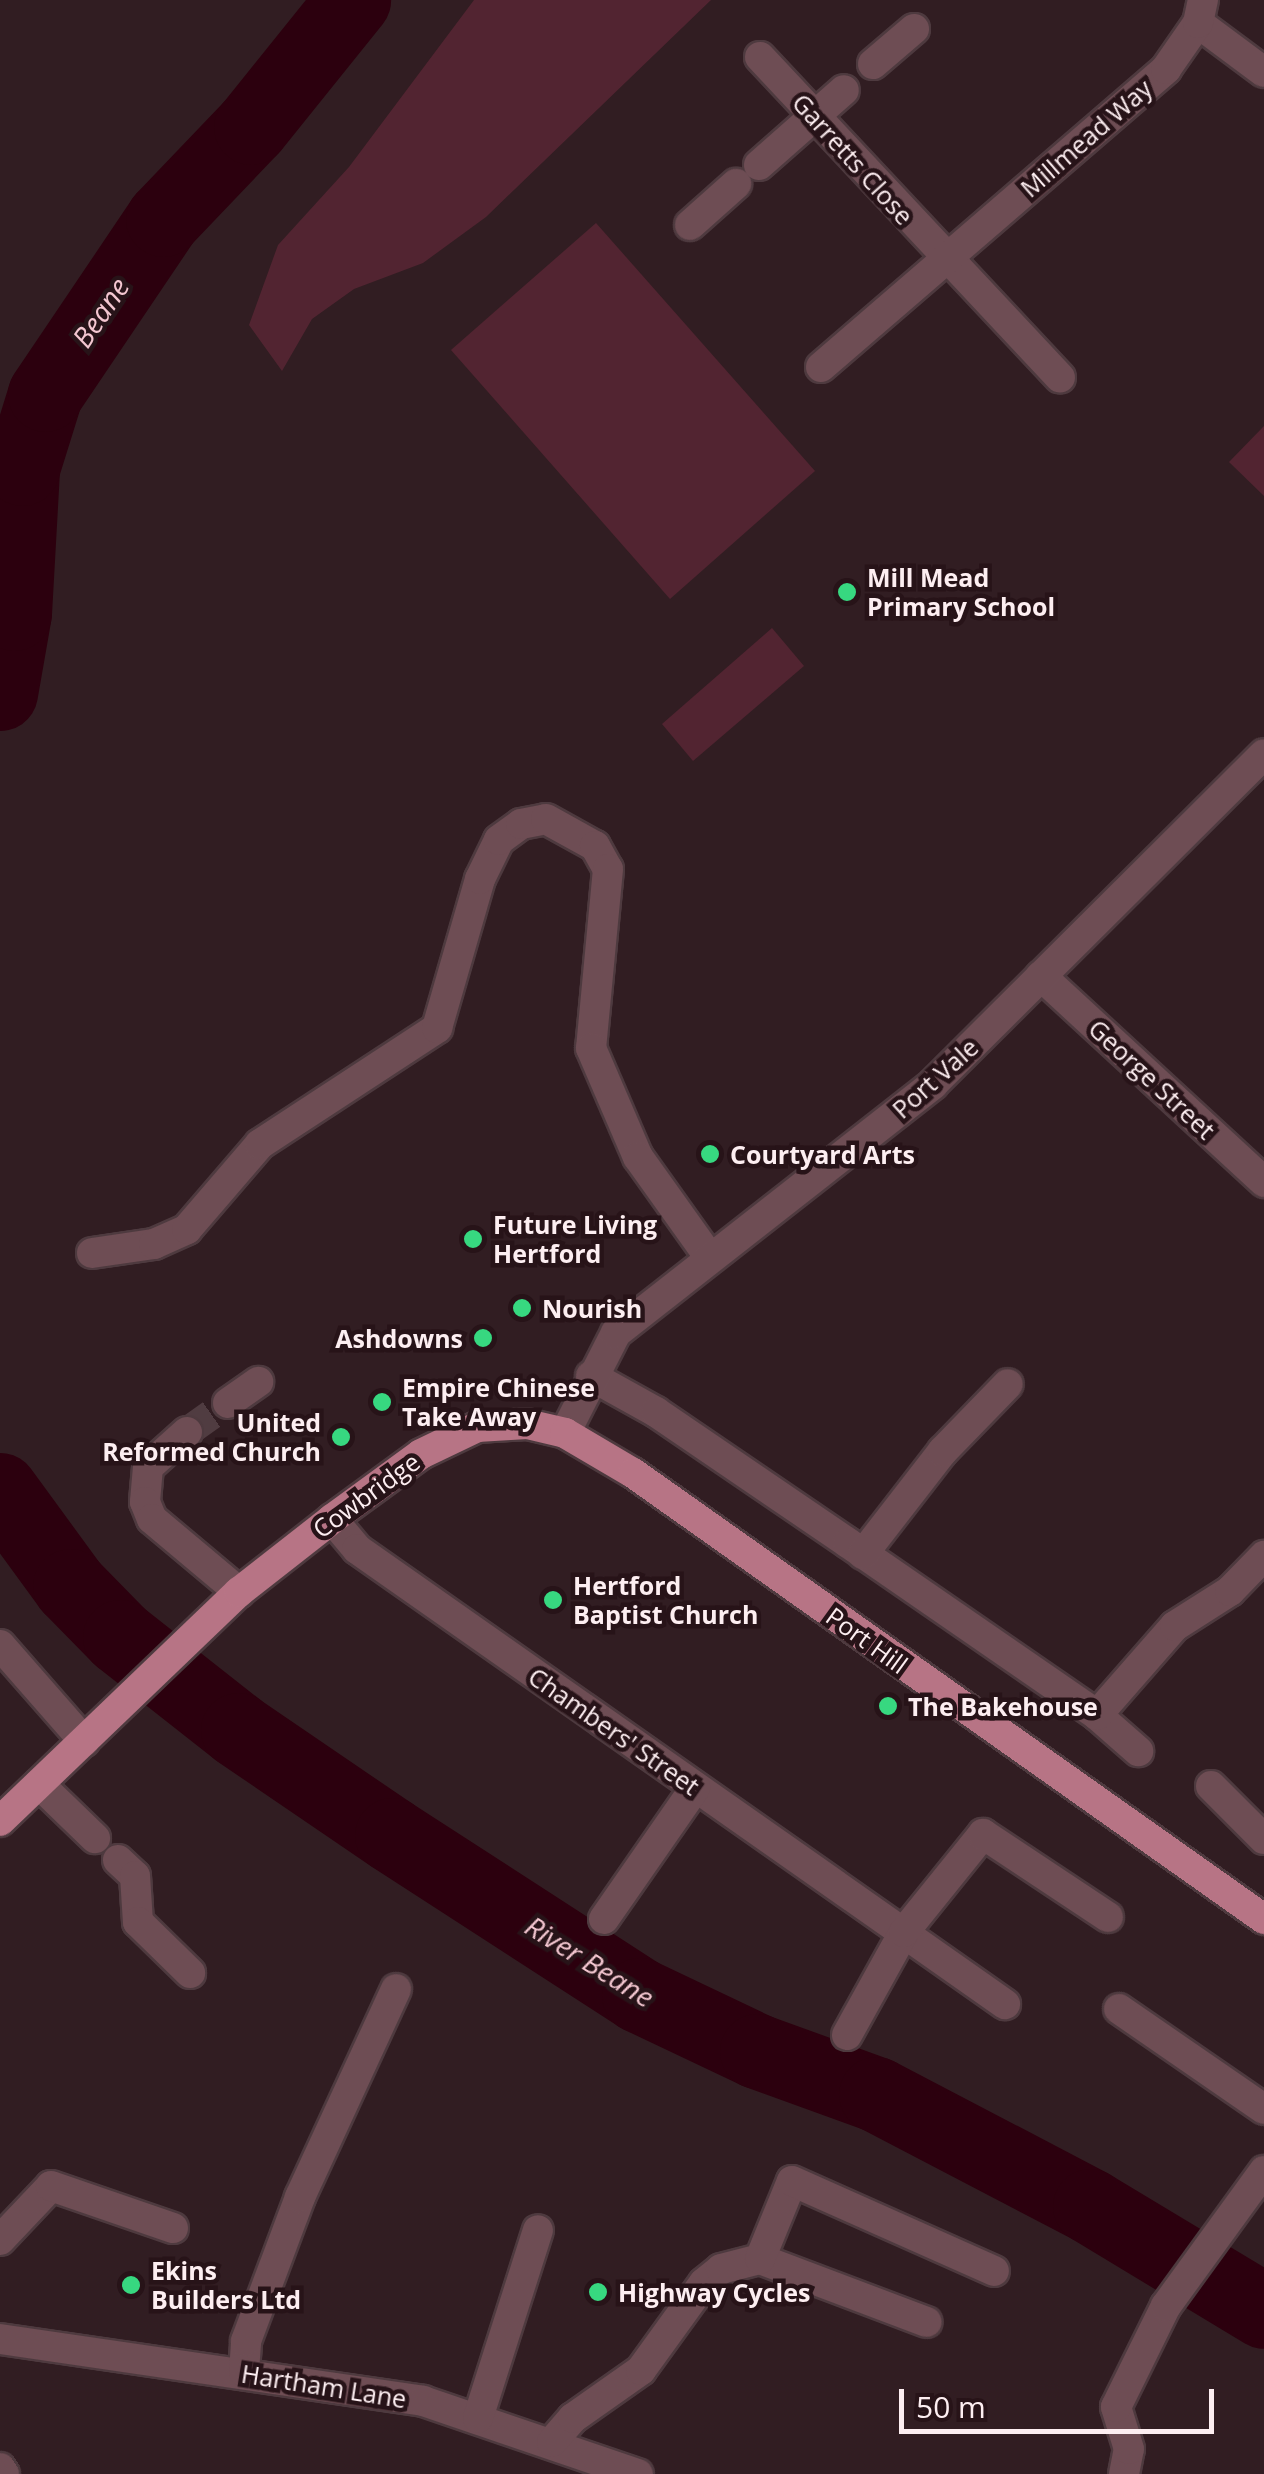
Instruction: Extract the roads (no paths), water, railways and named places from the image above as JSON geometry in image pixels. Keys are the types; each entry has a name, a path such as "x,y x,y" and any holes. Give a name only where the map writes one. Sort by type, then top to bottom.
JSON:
{"main road":[{"name":"Cowbridge","path":"0,1822 239,1592 421,1454 477,1428 527,1424 565,1434"},
{"name":"Port Hill","path":"565,1434 632,1473 1264,1920"}],"street":[{"path":"1200,11 1264,72"},
{"name":"Millmead Way","path":"821,367 1166,68 1200,11"},
{"path":"873,64 914,29"},
{"name":"Garretts Close","path":"760,57 946,260"},
{"path":"690,225 844,90"},
{"path":"946,260 1060,378"},
{"name":"Port Vale","path":"565,1434 590,1376 616,1333 933,1084 1264,754"},
{"path":"92,1253 154,1244 187,1229 260,1144 438,1028 480,879 500,840 521,824 546,819 596,846 608,869 591,1048 638,1157 710,1258"},
{"name":"George Street","path":"1041,976 1264,1182"},
{"path":"590,1376 656,1412 1097,1715 1138,1751"},
{"path":"228,1403 258,1382"},
{"path":"863,1554 943,1452 1008,1384"},
{"path":"187,1432 148,1467 145,1502 152,1519 239,1592"},
{"name":"Chambers' Street","path":"332,1519 358,1548 1005,2004"},
{"path":"1097,1715 1175,1626 1230,1591 1264,1556"},
{"path":"0,1645 84,1741"},
{"path":"39,1784 95,1838"},
{"path":"1211,1786 1264,1839"},
{"path":"604,1919 694,1788"},
{"path":"848,2034 904,1932 983,1834 1108,1918"},
{"path":"118,1860 136,1876 138,1922 190,1973"},
{"path":"244,2372 246,2341 300,2197 396,1989"},
{"path":"1119,2009 1264,2109"},
{"path":"1124,2474 1129,2449 1116,2407 1166,2306 1216,2237 1254,2205 1264,2171"},
{"path":"760,2259 792,2181 994,2271"},
{"path":"0,2240 51,2186 174,2228"},
{"path":"478,2418 538,2230"},
{"path":"552,2442 573,2418 641,2370 704,2283 721,2269 760,2259 927,2322"},
{"name":"Hartham Lane","path":"0,2339 422,2401 638,2474"}],"waterway":[{"name":"Beane","path":"0,693 14,613 22,468 45,394 163,219 251,127 353,0"},
{"name":"River Beane","path":"0,1490 70,1586 120,1637 238,1730 392,1835 639,1995 757,2051 876,2094 1090,2206 1264,2311"}],"tunnel":[{"path":"187,1432 228,1403"}],"place":[{"name":"Mill Mead Primary School","path":"847,592"},
{"name":"Courtyard Arts","path":"710,1154"},
{"name":"Future Living Hertford","path":"473,1239"},
{"name":"Nourish","path":"522,1308"},
{"name":"Ashdowns","path":"483,1338"},
{"name":"Empire Chinese Take Away","path":"382,1402"},
{"name":"United Reformed Church","path":"341,1437"},
{"name":"Hertford Baptist Church","path":"553,1600"},
{"name":"The Bakehouse","path":"888,1706"},
{"name":"Ekins Builders Ltd","path":"131,2285"},
{"name":"Highway Cycles","path":"598,2292"}]}
